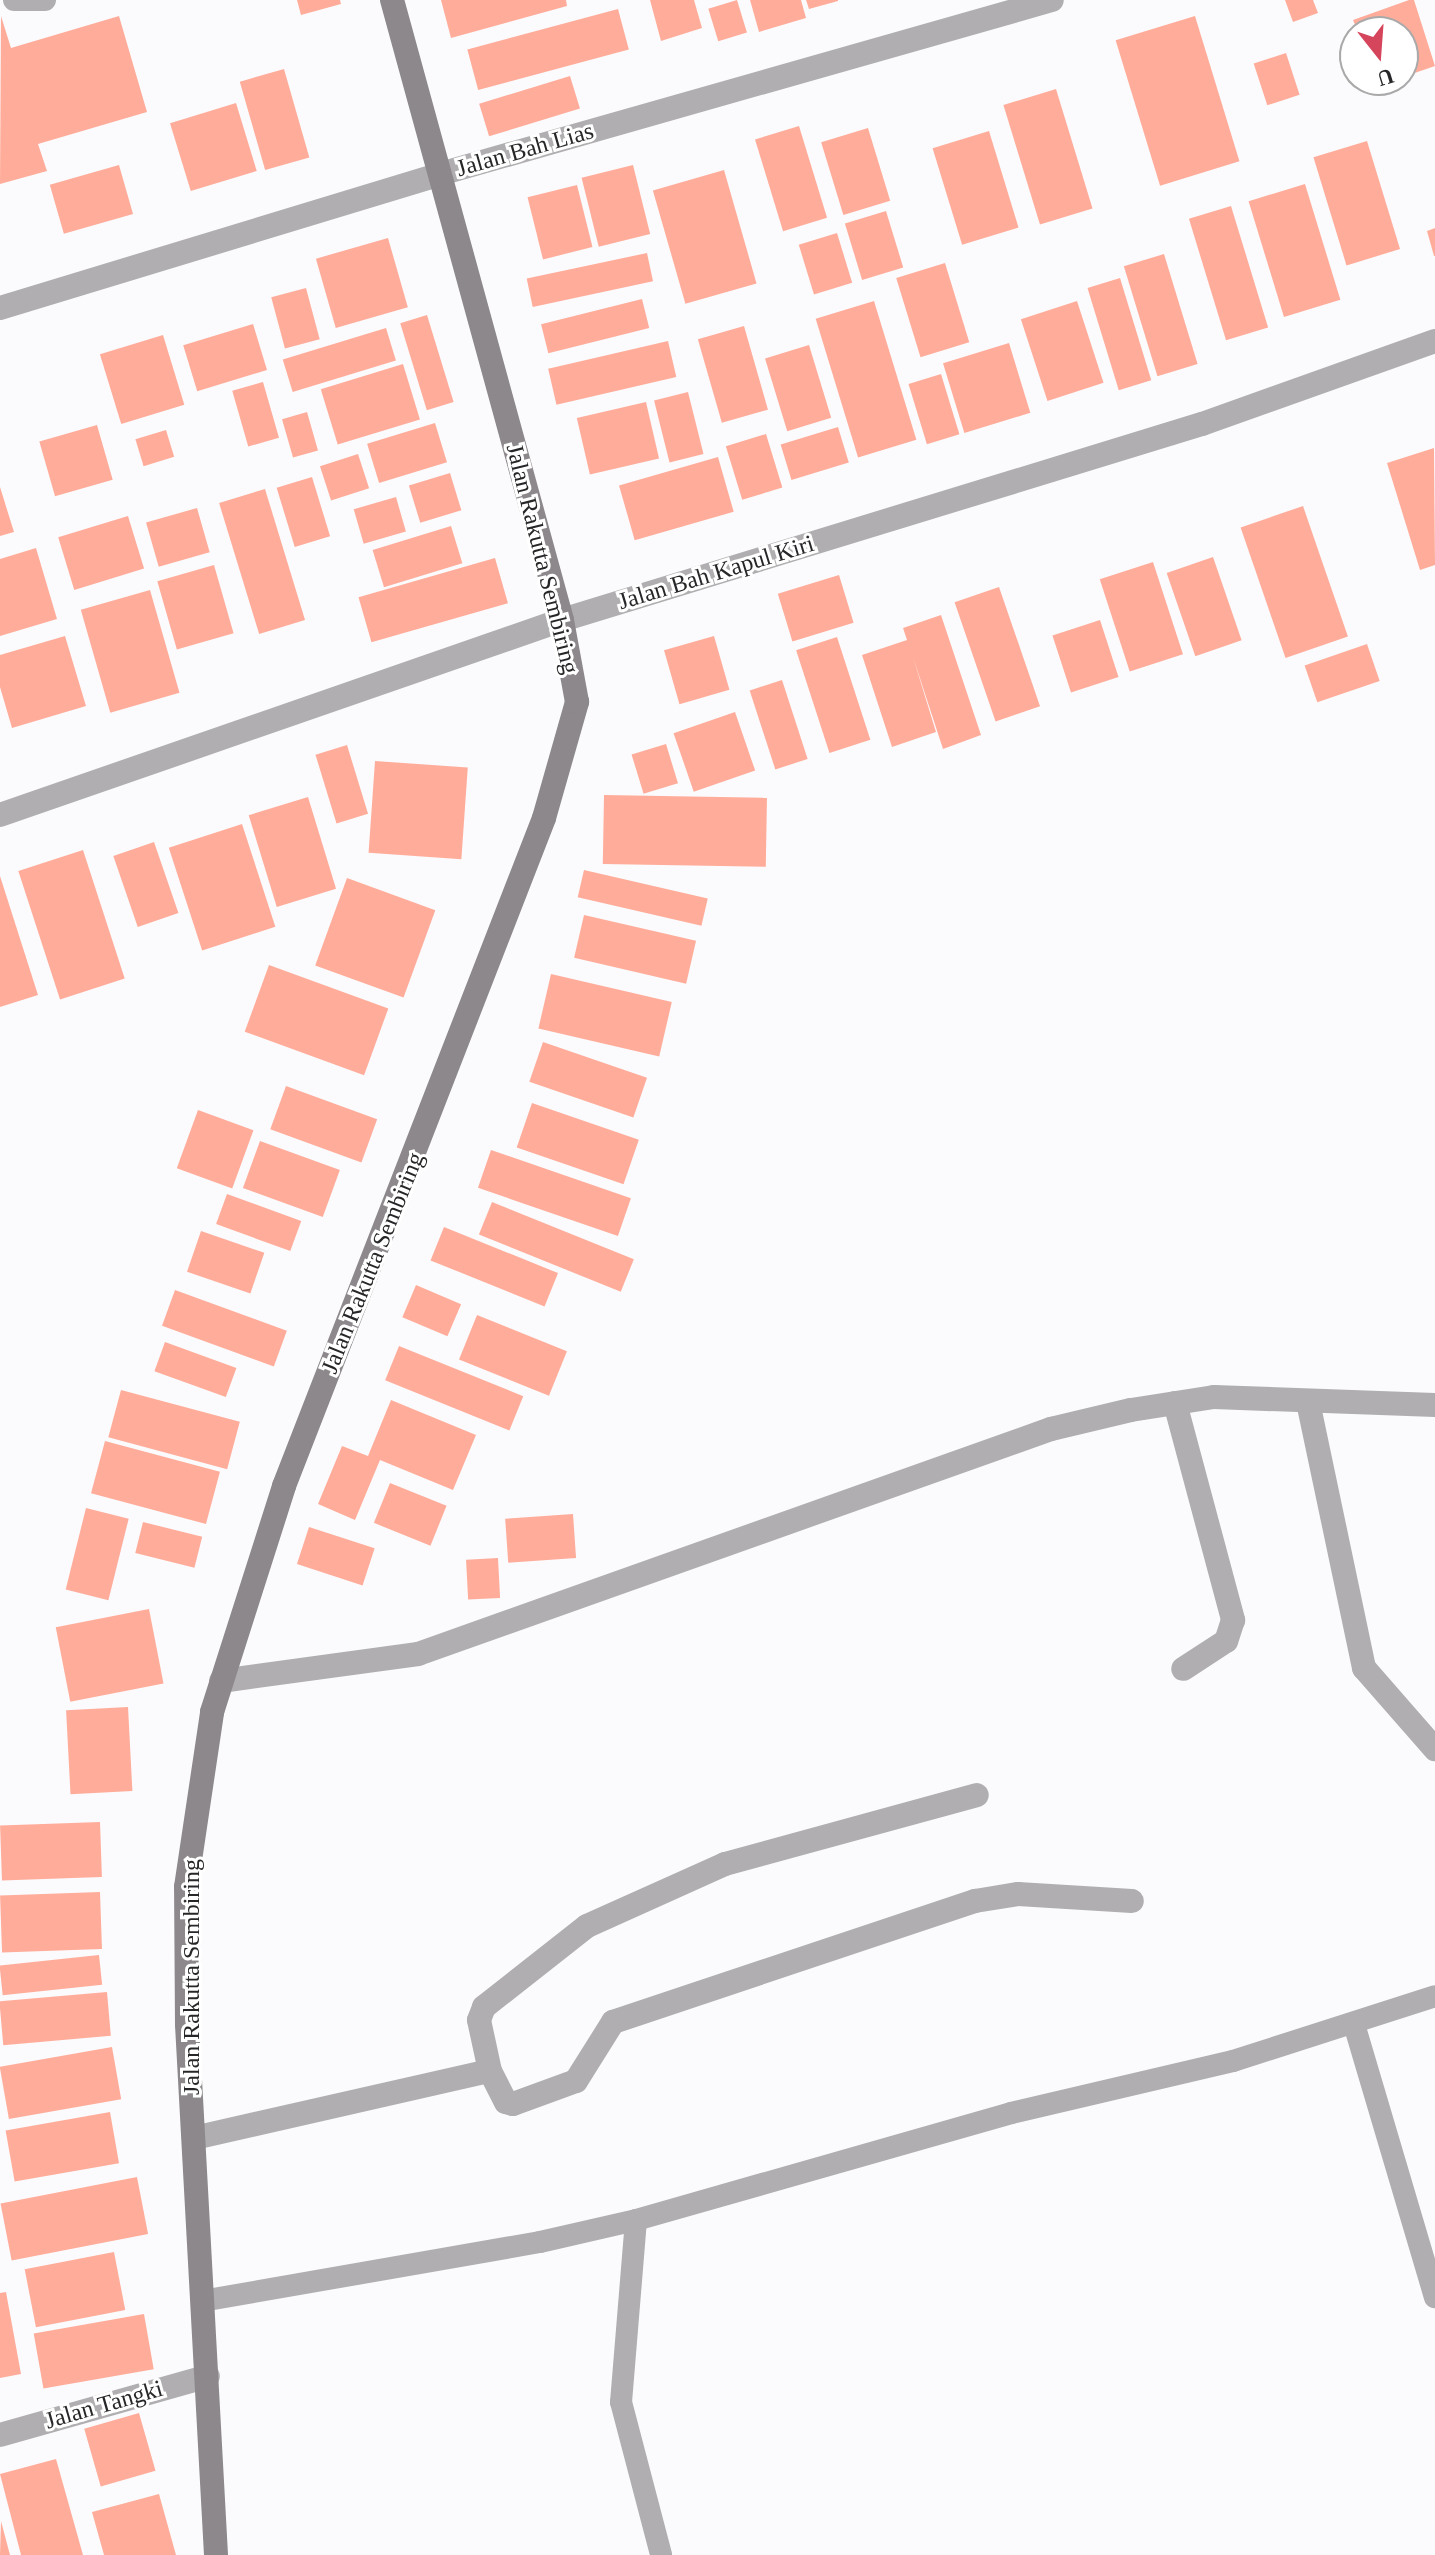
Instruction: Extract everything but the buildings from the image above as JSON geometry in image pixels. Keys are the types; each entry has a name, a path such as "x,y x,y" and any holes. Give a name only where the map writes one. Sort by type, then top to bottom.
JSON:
{"main road":[{"name":"Jalan Rakutta Sembiring","path":"216,2555 194,2138 186,1887 200,1779 221,1681 284,1486 544,818 577,702 562,620 392,0"}],"street":[{"name":"Jalan Bah Lias","path":"0,308 440,174 1052,0"},
{"name":"Jalan Bah Kapul Kiri","path":"0,815 562,620 1202,424 1435,341"},
{"path":"221,1681 418,1654 1051,1429 1214,1397 1435,1405"},
{"path":"1308,1402 1364,1668 1435,1749"},
{"path":"1175,1403 1233,1620 1226,1641 1183,1669"},
{"path":"977,1795 725,1864 587,1926 484,2007 479,2020 490,2071 506,2102 513,2104 580,2078 613,2022 997,1895 1132,1901"},
{"path":"194,2138 490,2071"},
{"name":"Jalan Tangki","path":"0,2435 208,2376"}],"lane":[{"path":"14,0 45,0"},
{"path":"202,2301 540,2242 636,2220 1011,2113 1233,2061 1435,1996"},
{"path":"1354,2024 1435,2297"},
{"path":"636,2220 621,2402 661,2555"}]}
